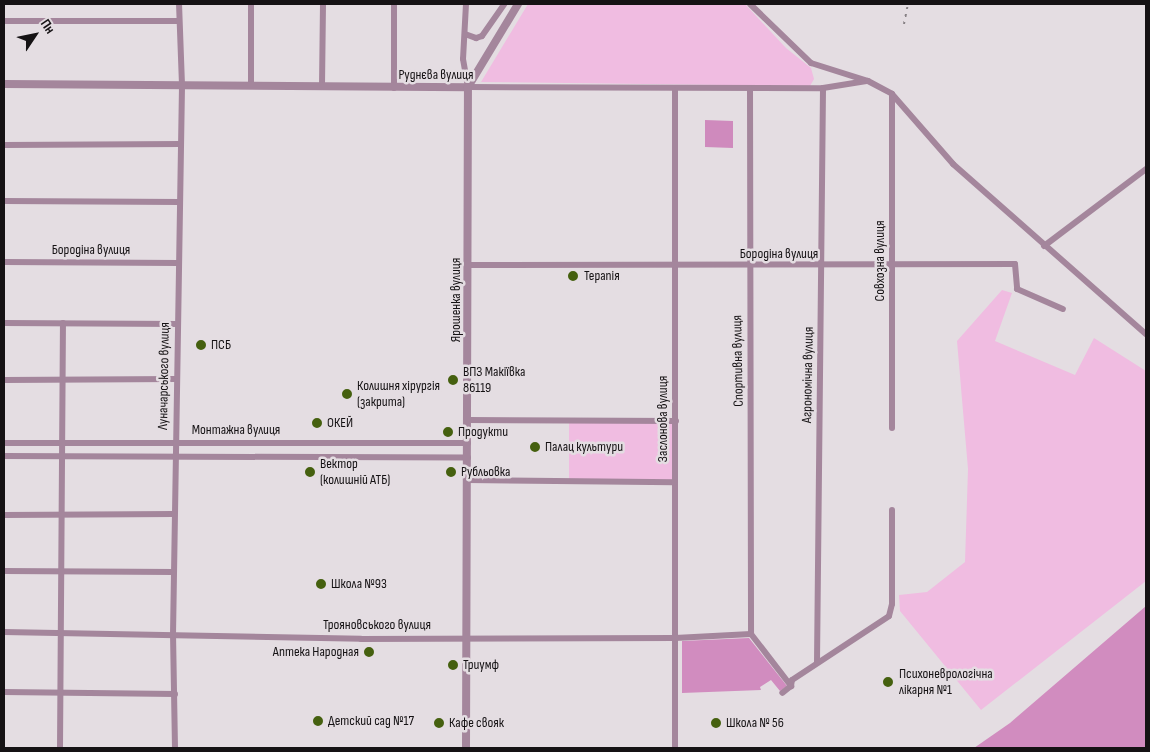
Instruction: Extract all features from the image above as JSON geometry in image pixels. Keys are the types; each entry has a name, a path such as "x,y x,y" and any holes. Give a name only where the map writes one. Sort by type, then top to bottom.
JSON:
{"street":[{"name":"Луначарського вулиця","path":"175,748 173,635 174,514 182,85 179,4"},
{"path":"251,4 251,85"},
{"path":"322,86 323,4"},
{"path":"394,4 394,88"},
{"name":"Ярошенка вулиця","path":"466,4 463,72 468,87 469,265 466,748"},
{"path":"465,34 476,38 482,36 504,4"},
{"path":"468,87 518,4"},
{"path":"750,4 803,57 868,80 892,94 953,164 1146,334"},
{"path":"4,21 179,21"},
{"name":"Руднєва вулиця","path":"4,84 675,90 823,88 868,80"},
{"name":"Агрономічна вулиця","path":"817,662 823,88"},
{"name":"Спортивна вулиця","path":"750,89 751,267 748,271 751,634"},
{"name":"Заслонова вулиця","path":"675,90 675,748"},
{"name":"Совхозна вулиця","path":"892,94 892,428"},
{"path":"4,145 181,144"},
{"path":"1044,246 1146,169"},
{"path":"4,201 180,202"},
{"name":"Бородіна вулиця","path":"4,262 179,263"},
{"name":"Бородіна вулиця","path":"469,265 751,267 1015,264 1017,289 1062,309"},
{"path":"4,323 178,324"},
{"path":"60,748 63,572 63,323"},
{"path":"4,380 177,379"},
{"path":"468,420 676,420"},
{"name":"Монтажна вулиця","path":"4,443 468,443"},
{"name":"Монтажна вулиця","path":"4,456 175,457 205,460 468,458"},
{"path":"468,480 675,482"},
{"path":"782,693 791,686 792,680 817,662 889,616 892,604 892,510"},
{"path":"4,516 174,514"},
{"path":"4,571 174,572"},
{"name":"Трояновського вулиця","path":"4,632 467,638 675,638 751,634"},
{"path":"751,634 791,686"},
{"path":"4,692 175,694"}],"shaded area":[{"path":"528,4 745,4 786,48 811,68 814,79 810,86 481,82"},
{"path":"705,120 733,121 733,148 705,147"},
{"path":"1002,290 1012,293 995,341 1075,375 1094,338 1146,371 1146,581 981,710 900,611 899,595 927,592 965,562 968,469 957,341"},
{"path":"569,420 676,421 675,482 569,481"},
{"path":"1146,606 1146,748 974,748 1010,723"},
{"path":"749,638 787,686 780,691 771,680 760,687 761,690 682,693 682,641"}],"railway":[{"path":"904,24 908,4"}],"place":[{"name":"Терапія","path":"573,276"},
{"name":"ПСБ","path":"201,345"},
{"name":"ВПЗ Макіївка 86119","path":"453,380"},
{"name":"Колишня хірургія (закрита)","path":"347,394"},
{"name":"ОКЕЙ","path":"317,423"},
{"name":"Продукти","path":"448,432"},
{"name":"Палац культури","path":"535,447"},
{"name":"Вектор (колишній АТБ)","path":"310,472"},
{"name":"Рубльовка","path":"451,472"},
{"name":"Школа №93","path":"321,584"},
{"name":"Аптека Народная","path":"369,652"},
{"name":"Триумф","path":"453,665"},
{"name":"Психоневрологічна лікарня №1","path":"888,682"},
{"name":"Детский сад №17","path":"318,721"},
{"name":"Кафе свояк","path":"439,723"},
{"name":"Школа № 56","path":"716,723"}]}
